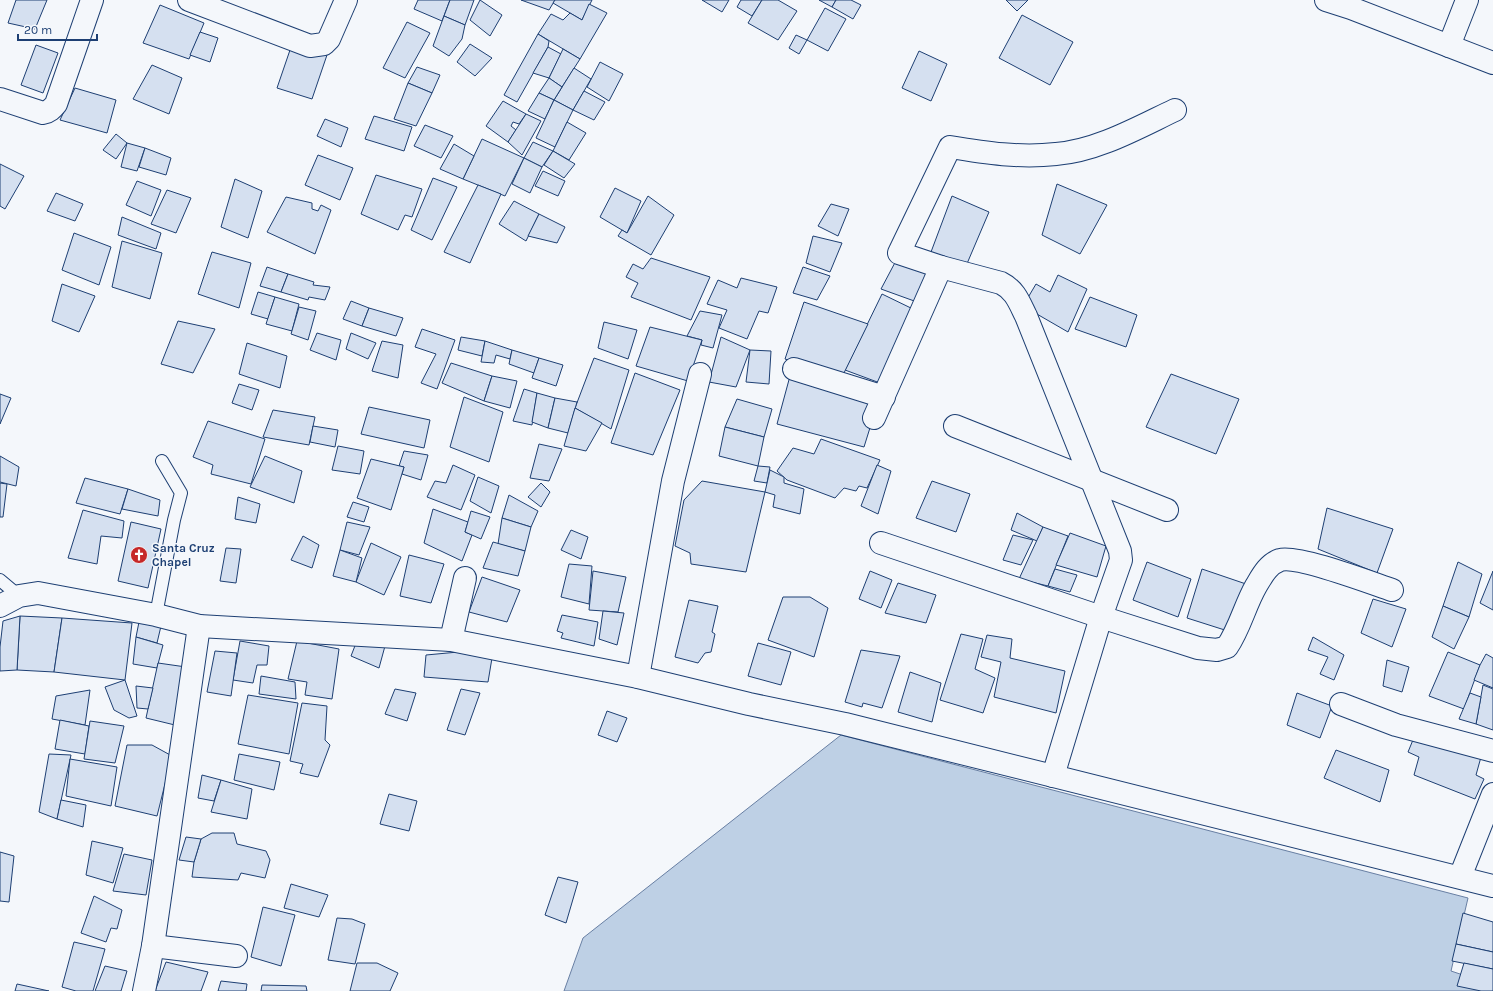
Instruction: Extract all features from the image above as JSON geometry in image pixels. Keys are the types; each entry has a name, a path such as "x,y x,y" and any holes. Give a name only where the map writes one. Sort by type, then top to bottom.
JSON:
{"street":[{"path":"0,99 43,113 52,109 56,104 92,0"},
{"path":"189,0 310,46 324,44 330,39 346,0"},
{"path":"1326,0 1353,4 1449,46 1493,63"},
{"path":"1449,46 1467,0"},
{"path":"1053,776 1121,556 1120,551 1026,316 1016,296 1008,287 1001,283 941,267 900,253 950,147 1006,156 1057,154 1086,148 1124,134 1175,110"},
{"path":"874,418 941,267"},
{"path":"794,369 884,396"},
{"path":"638,677 673,482 700,374"},
{"path":"955,426 1168,510"},
{"path":"881,543 1198,648 1217,650 1228,647 1233,639 1255,588 1269,567 1280,560 1294,560 1340,572 1392,590"},
{"path":"451,640 465,578"},
{"path":"0,606 19,596 38,593 156,615 199,626 451,640 638,677 749,704 846,724 1493,886"},
{"path":"144,991 153,946 199,626"},
{"path":"1341,704 1396,725 1493,751"},
{"path":"1460,877 1493,794"},
{"path":"153,946 236,956"}],"lane":[{"path":"156,615 174,520 181,493 162,461"},
{"path":"0,580 19,596"}],"water":[{"path":"841,735 1468,898 1451,971 1493,985 1493,991 564,991 583,938"}],"building":[{"path":"16,0 47,0 35,29 8,23"},
{"path":"418,0 450,0 442,21 414,9"},
{"path":"450,0 474,0 465,25 444,16"},
{"path":"480,0 502,15 490,36 470,20"},
{"path":"521,0 555,0 549,10"},
{"path":"555,0 592,0 582,20 553,3"},
{"path":"702,0 729,0 722,12"},
{"path":"741,0 762,0 752,16 737,7"},
{"path":"762,0 778,0 797,11 778,40 748,23"},
{"path":"819,0 836,0 832,7"},
{"path":"836,0 851,0 861,5 853,19 832,7"},
{"path":"1006,0 1028,0 1017,11"},
{"path":"589,4 607,13 580,59 538,34 551,14 563,20 570,13 582,20"},
{"path":"160,5 204,23 189,59 143,43"},
{"path":"825,8 846,19 828,51 807,40"},
{"path":"1022,15 1073,42 1050,85 999,58"},
{"path":"444,16 465,25 462,39 449,56 433,46"},
{"path":"407,22 430,33 405,78 383,68"},
{"path":"200,32 218,38 210,62 190,55"},
{"path":"538,34 549,41 548,47 517,102 504,95"},
{"path":"796,35 807,40 799,54 789,48"},
{"path":"470,44 492,58 475,76 457,62"},
{"path":"36,45 58,53 43,93 21,85"},
{"path":"548,47 561,54 549,78 533,73"},
{"path":"563,49 580,59 562,87 549,78"},
{"path":"290,50 328,52 312,99 277,88"},
{"path":"919,51 947,64 931,101 902,88"},
{"path":"600,62 623,74 609,101 587,87"},
{"path":"152,65 182,78 169,114 133,99"},
{"path":"417,67 440,75 432,93 408,83"},
{"path":"574,68 591,79 573,110 554,100"},
{"path":"549,78 562,87 554,100 539,93"},
{"path":"408,83 432,93 416,126 394,119"},
{"path":"75,88 116,100 107,133 60,120"},
{"path":"584,91 605,102 594,120 573,110"},
{"path":"539,93 554,100 545,119 528,111"},
{"path":"554,100 573,110 555,147 536,138"},
{"path":"503,101 526,114 519,124 513,122 511,126 516,130 508,142 486,126"},
{"path":"526,114 541,121 522,155 508,142"},
{"path":"374,116 412,127 404,151 365,139"},
{"path":"325,119 348,128 341,147 317,136"},
{"path":"567,122 586,133 569,160 553,151"},
{"path":"425,125 453,136 441,158 414,146"},
{"path":"116,134 127,143 116,159 103,150"},
{"path":"482,139 524,158 505,196 463,179"},
{"path":"533,142 553,151 542,167 524,158"},
{"path":"127,143 145,148 137,171 121,167"},
{"path":"454,144 474,156 463,179 440,169"},
{"path":"145,148 171,158 166,175 139,167"},
{"path":"553,151 575,164 564,178 544,165"},
{"path":"318,155 353,168 340,200 305,185"},
{"path":"524,158 542,167 530,193 512,184"},
{"path":"0,164 24,176 5,209 0,206"},
{"path":"543,171 565,181 558,196 535,186"},
{"path":"376,175 422,189 412,217 405,215 398,230 361,214"},
{"path":"433,178 457,187 432,240 411,230"},
{"path":"235,179 262,191 248,238 221,227"},
{"path":"137,181 161,190 151,216 126,205"},
{"path":"1057,184 1107,205 1080,254 1042,235"},
{"path":"478,185 501,194 470,263 444,252"},
{"path":"615,188 641,201 627,233 600,217"},
{"path":"167,190 191,198 176,233 151,224"},
{"path":"56,193 83,204 75,221 47,211"},
{"path":"648,196 674,215 651,255 618,236 622,230 627,233"},
{"path":"952,196 989,212 966,266 931,252"},
{"path":"286,197 312,203 312,209 318,211 321,205 331,210 315,254 267,232"},
{"path":"514,201 539,214 526,241 499,224"},
{"path":"831,204 849,209 838,236 818,226"},
{"path":"539,214 565,227 557,243 528,236"},
{"path":"122,217 161,233 156,249 118,235"},
{"path":"74,233 111,247 99,285 62,270"},
{"path":"813,236 842,243 830,272 806,263"},
{"path":"122,241 162,253 150,299 112,287"},
{"path":"212,252 251,263 239,308 198,294"},
{"path":"899,255 932,268 917,302 881,289"},
{"path":"651,258 710,277 691,320 631,297 638,283 626,277 633,264 643,269"},
{"path":"267,267 288,274 281,292 260,286"},
{"path":"803,267 830,276 817,300 793,293"},
{"path":"288,274 314,282 313,285 330,287 325,300 309,297 308,300 281,292"},
{"path":"1058,275 1087,289 1068,332 1023,306 1036,284 1050,292"},
{"path":"741,278 777,287 768,313 759,311 747,339 719,328 727,310 707,304 718,280 737,288"},
{"path":"62,284 95,296 79,332 52,321"},
{"path":"258,292 275,297 268,319 251,314"},
{"path":"882,294 915,310 880,383 845,370"},
{"path":"275,297 299,304 292,331 266,324"},
{"path":"1090,297 1137,315 1126,347 1075,329"},
{"path":"351,301 369,308 362,326 343,319"},
{"path":"804,302 868,324 841,379 785,359"},
{"path":"299,307 316,311 308,340 291,334"},
{"path":"369,308 403,318 396,336 362,326"},
{"path":"700,311 722,315 713,348 701,345 702,340 687,336"},
{"path":"178,321 215,329 193,373 161,364"},
{"path":"604,322 637,330 628,359 598,348"},
{"path":"650,327 702,340 688,381 636,366"},
{"path":"422,329 455,340 437,389 421,383 436,354 415,347"},
{"path":"317,333 341,340 336,360 310,350"},
{"path":"351,333 376,343 368,359 346,349"},
{"path":"461,337 485,341 482,356 458,350"},
{"path":"721,337 750,350 736,387 709,382"},
{"path":"382,341 403,345 398,378 372,371"},
{"path":"485,341 512,350 510,359 496,355 494,363 481,362"},
{"path":"247,343 287,356 280,388 239,374"},
{"path":"512,350 539,358 534,373 509,364"},
{"path":"750,350 771,351 769,384 746,382"},
{"path":"539,358 563,365 556,386 532,378"},
{"path":"594,358 629,370 611,429 575,408"},
{"path":"451,363 492,376 484,401 442,383"},
{"path":"635,373 680,390 653,455 611,443"},
{"path":"1171,374 1239,399 1216,454 1146,427"},
{"path":"492,376 517,381 510,408 484,401"},
{"path":"790,376 878,402 864,447 777,424"},
{"path":"239,384 259,390 252,410 232,403"},
{"path":"524,389 537,393 532,425 513,421"},
{"path":"537,393 555,398 548,428 532,422"},
{"path":"0,394 11,398 0,424"},
{"path":"464,397 503,412 489,462 450,447"},
{"path":"555,398 577,402 568,433 548,428"},
{"path":"737,399 772,409 764,437 725,427"},
{"path":"369,407 430,420 424,448 361,434"},
{"path":"575,408 602,423 586,451 564,446"},
{"path":"273,410 315,417 309,445 263,437"},
{"path":"208,421 265,439 251,484 211,474 213,465 193,457"},
{"path":"313,426 338,430 335,447 310,442"},
{"path":"725,427 764,437 758,466 719,456"},
{"path":"821,439 880,460 867,488 859,486 856,491 844,488 835,498 787,480 777,471 793,448 814,454"},
{"path":"539,444 562,449 549,481 530,478"},
{"path":"338,446 364,451 360,474 332,470"},
{"path":"404,451 428,455 421,480 402,474 404,467 399,466"},
{"path":"0,456 19,467 16,486 0,482"},
{"path":"265,456 302,471 294,503 250,487"},
{"path":"371,459 404,467 391,510 357,498"},
{"path":"453,465 475,475 461,510 427,497 435,481 446,483"},
{"path":"877,465 891,471 878,514 861,506"},
{"path":"758,466 770,467 767,483 754,481"},
{"path":"770,470 784,477 784,483 804,489 800,514 773,507 775,495 765,492"},
{"path":"478,477 499,486 491,513 470,501"},
{"path":"85,478 128,489 120,514 76,503"},
{"path":"702,481 765,492 746,572 691,564 690,553 675,546 684,500"},
{"path":"932,481 970,494 956,532 916,518"},
{"path":"0,483 7,484 3,517 0,517"},
{"path":"541,483 550,492 541,507 528,497"},
{"path":"128,489 160,500 158,516 122,509"},
{"path":"509,495 538,511 531,527 502,518"},
{"path":"238,497 260,504 256,523 235,519"},
{"path":"353,502 369,507 364,522 347,517"},
{"path":"1327,508 1393,529 1377,573 1318,549"},
{"path":"433,509 468,522 465,532 472,535 462,561 424,543"},
{"path":"83,510 124,521 122,538 101,536 97,564 68,558"},
{"path":"471,511 490,517 481,539 465,532"},
{"path":"1017,513 1043,527 1037,541 1011,530"},
{"path":"502,518 531,527 525,551 498,544"},
{"name":"Santa Cruz Chapel","path":"131,522 161,529 148,588 118,581"},
{"path":"347,522 370,527 359,555 340,550"},
{"path":"1043,527 1068,536 1048,586 1019,579"},
{"path":"571,530 588,537 581,559 561,550"},
{"path":"1070,533 1106,546 1097,577 1056,565"},
{"path":"1013,535 1033,540 1021,565 1003,560"},
{"path":"303,536 319,545 312,568 291,560"},
{"path":"493,542 525,551 518,576 483,568"},
{"path":"371,543 401,557 384,595 356,582"},
{"path":"226,548 241,549 236,583 220,581"},
{"path":"340,550 362,558 356,582 333,576"},
{"path":"409,555 444,564 431,603 400,596"},
{"path":"1147,562 1191,579 1178,617 1133,600"},
{"path":"1458,562 1482,574 1469,617 1443,606"},
{"path":"569,564 592,566 589,604 561,597"},
{"path":"1055,569 1077,575 1070,592 1048,586"},
{"path":"1202,569 1249,585 1231,632 1187,618"},
{"path":"593,571 626,577 618,612 589,610"},
{"path":"870,571 892,580 881,608 859,599"},
{"path":"1493,571 1493,610 1480,603"},
{"path":"482,577 520,590 507,622 469,612"},
{"path":"898,583 936,595 926,623 885,613"},
{"path":"783,597 810,597 828,608 814,657 768,640"},
{"path":"1373,599 1406,609 1392,647 1361,633"},
{"path":"689,600 718,606 712,632 715,634 711,652 705,653 698,663 675,657"},
{"path":"1443,606 1469,617 1454,649 1432,637"},
{"path":"603,611 624,613 617,645 599,639"},
{"path":"562,615 598,622 594,646 561,638 563,633 557,631"},
{"path":"20,616 62,618 54,672 17,670"},
{"path":"20,616 17,670 0,671 0,647 3,621"},
{"path":"62,618 132,623 125,680 54,672"},
{"path":"139,622 161,626 157,643 136,637"},
{"path":"961,634 983,639 975,669 995,678 983,713 940,700"},
{"path":"987,635 1012,639 1010,658 1065,671 1056,713 994,697 1001,662 981,657"},
{"path":"136,637 163,645 157,668 133,664"},
{"path":"1313,637 1344,655 1334,680 1320,674 1328,657 1308,650"},
{"path":"358,638 385,646 379,668 351,656"},
{"path":"240,641 269,646 267,665 257,665 253,683 233,680"},
{"path":"297,641 339,649 332,699 305,695 307,682 288,679"},
{"path":"758,643 791,652 781,685 748,676"},
{"path":"861,650 900,656 882,708 863,703 862,707 845,702"},
{"path":"215,651 237,653 231,696 207,692"},
{"path":"469,651 492,658 488,682 424,677 426,655"},
{"path":"1448,652 1480,665 1464,709 1429,696"},
{"path":"1486,654 1493,658 1493,688 1474,680"},
{"path":"1387,660 1409,667 1402,692 1383,686"},
{"path":"158,663 186,667 179,726 146,718"},
{"path":"910,672 941,683 932,722 898,712"},
{"path":"261,676 295,682 296,699 259,694"},
{"path":"125,680 137,716 129,718 114,710 105,687"},
{"path":"1483,685 1493,689 1493,730 1476,724"},
{"path":"136,686 153,688 148,709 137,708"},
{"path":"395,689 416,693 407,721 385,714"},
{"path":"461,689 480,693 465,735 447,730"},
{"path":"90,690 85,725 52,719 56,696"},
{"path":"1297,693 1332,706 1320,738 1287,725"},
{"path":"1470,693 1481,697 1476,724 1459,719"},
{"path":"248,695 298,703 289,754 238,744"},
{"path":"302,703 327,706 325,740 330,745 318,777 300,773 303,764 290,761"},
{"path":"607,711 627,718 617,742 598,735"},
{"path":"60,720 89,726 85,754 55,749"},
{"path":"90,721 124,726 115,763 84,759"},
{"path":"1415,735 1481,757 1476,775 1484,779 1475,799 1414,775 1419,757 1408,752"},
{"path":"127,745 152,745 172,756 157,816 115,806"},
{"path":"1336,750 1389,770 1380,802 1324,778"},
{"path":"49,754 71,755 57,819 39,812"},
{"path":"239,754 280,762 274,790 234,780"},
{"path":"70,759 117,767 111,806 66,796"},
{"path":"202,775 221,780 214,801 198,798"},
{"path":"221,780 252,789 247,819 211,812"},
{"path":"389,794 417,801 409,831 380,824"},
{"path":"61,800 86,805 83,827 57,819"},
{"path":"212,833 234,833 237,844 266,851 270,860 265,878 241,873 238,880 192,877 194,862 201,839"},
{"path":"186,837 201,839 194,862 179,860"},
{"path":"92,841 123,848 113,883 86,875"},
{"path":"0,852 14,856 9,902 0,901"},
{"path":"124,854 152,860 146,895 113,891"},
{"path":"558,877 578,882 566,923 545,915"},
{"path":"291,884 328,895 319,917 284,908"},
{"path":"94,896 122,910 117,929 111,928 106,942 81,933"},
{"path":"263,907 295,915 281,966 251,957"},
{"path":"1463,913 1493,922 1493,952 1456,944"},
{"path":"337,918 352,919 365,924 355,964 328,960"},
{"path":"74,942 105,949 93,991 76,991 62,987"},
{"path":"1456,944 1493,952 1493,969 1452,961"},
{"path":"166,962 208,972 201,991 155,991"},
{"path":"357,963 377,963 398,973 390,991 350,991"},
{"path":"1464,963 1493,969 1493,991 1481,991 1457,986"},
{"path":"105,966 127,971 121,991 95,991"},
{"path":"221,981 247,984 246,991 218,991"},
{"path":"17,984 49,991 15,991"},
{"path":"262,985 306,986 307,991 261,991"}],"place":[{"name":"Santa Cruz Chapel","path":"139,555"}]}
